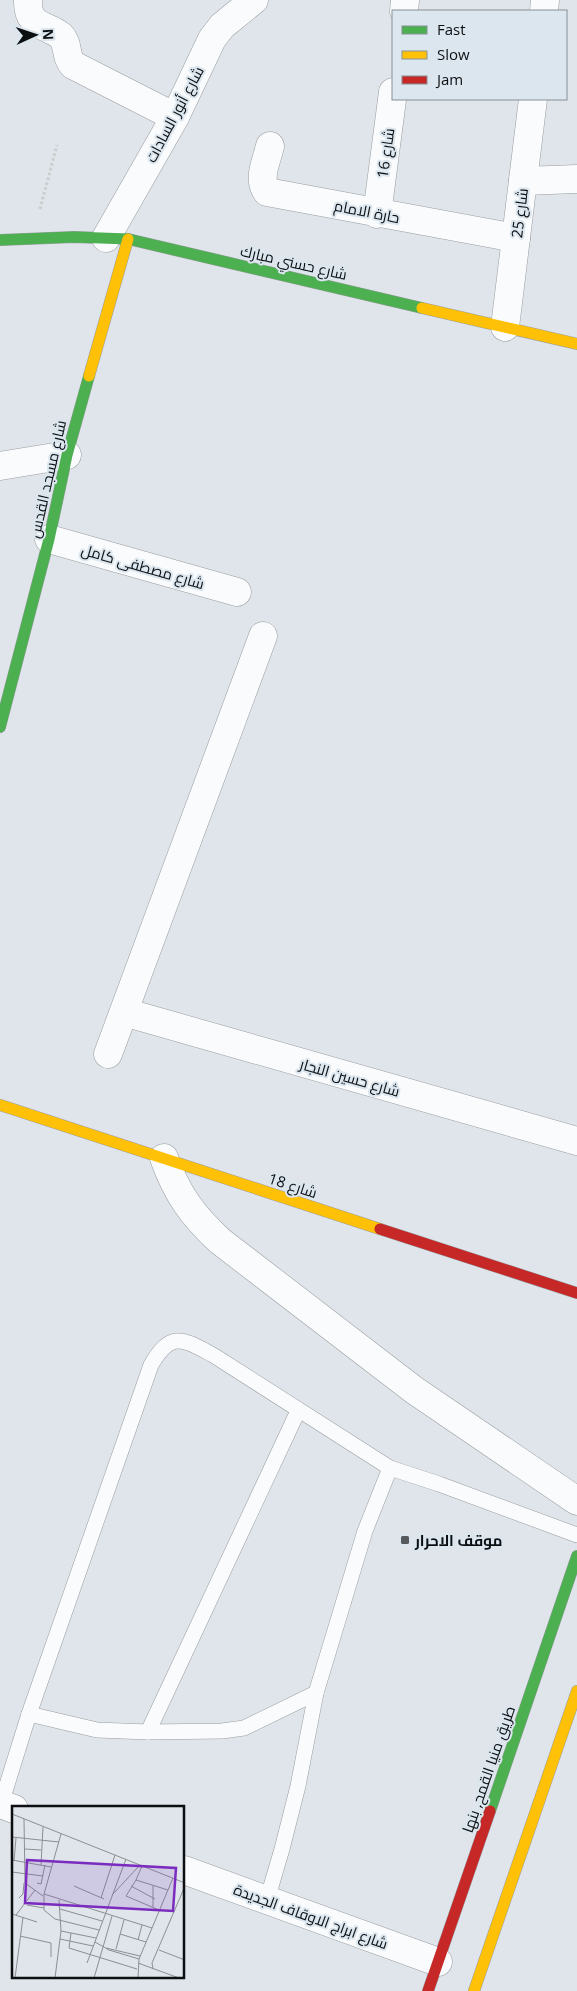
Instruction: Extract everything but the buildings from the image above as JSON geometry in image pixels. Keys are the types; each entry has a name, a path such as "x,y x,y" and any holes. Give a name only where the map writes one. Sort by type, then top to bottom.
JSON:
{"main road":[{"name":"شارع حسني مبارك","path":"0,240 74,237 117,239 577,344"},
{"name":"شارع مسجد القدس","path":"0,727 49,539 117,239"},
{"name":"شارع 18","path":"0,1105 577,1293"},
{"name":"طريق منيا القمح, بنها","path":"428,1991 577,1556"},
{"path":"474,1991 577,1691"}],"street":[{"path":"28,0 30,14 36,22 60,35 64,41 68,60 73,65 174,117"},
{"name":"شارع أنور السادات","path":"117,239 212,39 222,26 254,0"},
{"name":"شارع 16","path":"377,214 392,100"},
{"name":"شارع 25","path":"504,327 533,100"},
{"name":"حارة الامام","path":"270,146 262,178 263,186 267,192 377,214 516,238"},
{"path":"523,181 577,178"},
{"path":"0,466 67,455"},
{"name":"شارع مصطفى كامل","path":"49,539 237,592"},
{"path":"108,1054 262,636"},
{"name":"شارع حسين النجار","path":"124,1012 577,1141"},
{"path":"164,1158 173,1182 185,1204 201,1224 220,1241 414,1390 577,1501"},
{"path":"0,1804 12,1808"},
{"name":"شارع ابراج الاوقاف الجديدة","path":"185,1870 438,1962"}],"lane":[{"path":"0,1804 29,1714 151,1365 160,1350 167,1344 174,1341 184,1341 213,1355 390,1468 577,1535"},
{"path":"148,1732 298,1411"},
{"path":"267,1900 296,1795 316,1693 365,1532 390,1468"},
{"path":"29,1714 97,1730 148,1732 222,1731 244,1728 316,1693"}],"path":[{"path":"33,238 57,144"}],"traffic: fast":[{"path":"0,240 74,237 128,239 422,308"},
{"path":"0,727 49,539 67,455 89,376"},
{"path":"490,1811 577,1556"}],"traffic: slow":[{"path":"89,376 128,239"},
{"path":"422,308 577,344"},
{"path":"0,1105 380,1229"},
{"path":"474,1991 577,1691"}],"traffic: jam":[{"path":"380,1229 577,1293"},
{"path":"428,1991 490,1811"}],"place":[{"name":"موقف الاحرار","path":"405,1540"}]}
